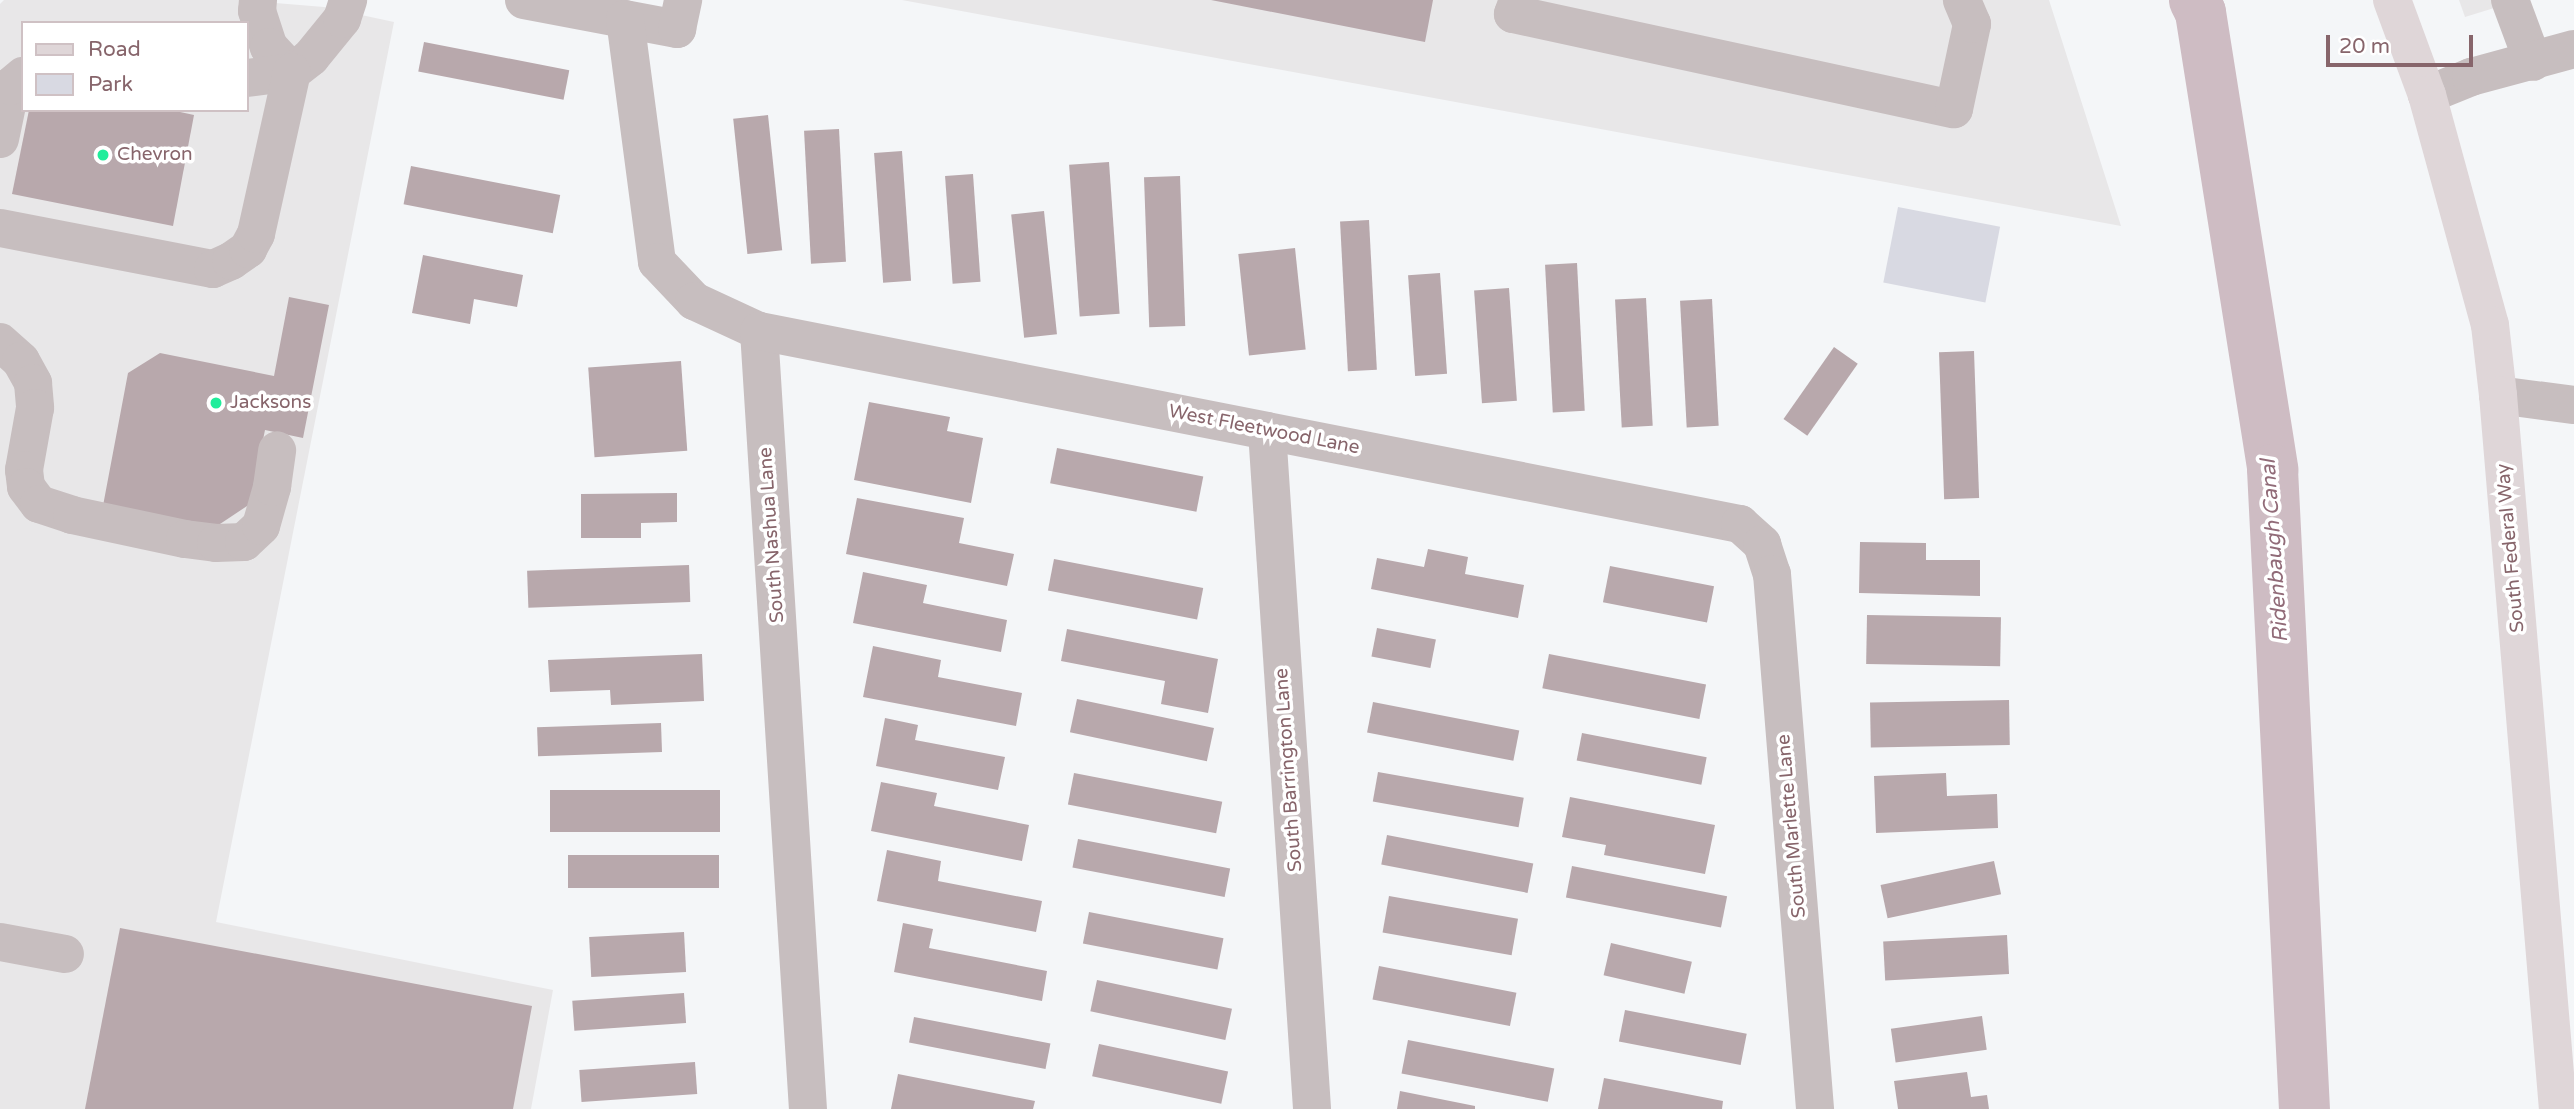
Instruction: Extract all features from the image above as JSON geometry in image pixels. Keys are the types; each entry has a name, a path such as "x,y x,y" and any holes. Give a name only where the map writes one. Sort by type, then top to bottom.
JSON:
{"main road":[{"name":"South Federal Way","path":"2392,0 2427,95 2490,325 2558,1109"}],"street":[{"path":"258,0 257,11 269,47 292,72"},
{"path":"248,78 292,72 330,38 342,19 348,0"},
{"path":"524,0 625,19 680,15"},
{"path":"1518,0 1513,14 1954,109 1972,23 1962,0"},
{"path":"2510,0 2533,62"},
{"path":"625,19 657,262 694,301 759,331"},
{"path":"2427,95 2471,78 2574,49"},
{"path":"0,228 213,269 231,261 248,248 256,234 292,72"},
{"path":"0,139 11,86 21,78"},
{"name":"West Fleetwood Lane","path":"759,331 1740,524 1762,544"},
{"name":"South Nashua Lane","path":"759,331 808,1109"},
{"path":"0,342 21,361 33,383 35,408 24,470 26,487 39,504 72,515 185,539 216,543 244,541 261,526 272,486 277,450"},
{"path":"2498,396 2574,405"},
{"name":"South Barrington Lane","path":"1267,431 1312,1109"},
{"name":"South Marlette Lane","path":"1762,544 1772,575 1815,1109"},
{"path":"0,942 65,954"}],"shaded area":[{"path":"4,0 239,0 324,7 394,22 216,922 553,990 531,1109 0,1109 0,4"},
{"path":"902,0 2049,0 2121,226 1531,116"},
{"path":"2459,0 2520,0 2465,17"}],"green space":[{"path":"1898,207 2000,227 1985,302 1883,283"}],"building":[{"path":"1211,0 1433,0 1425,42"},
{"path":"424,42 569,70 564,100 418,71"},
{"name":"Chevron","path":"29,112 180,112 194,115 173,226 12,194"},
{"path":"768,115 782,250 747,254 733,119"},
{"path":"839,129 846,262 811,264 804,131"},
{"path":"902,151 911,281 883,283 874,153"},
{"path":"1109,162 1120,314 1080,316 1069,165"},
{"path":"411,166 560,195 553,233 404,204"},
{"path":"973,174 981,282 953,284 945,176"},
{"path":"1180,176 1185,326 1149,327 1144,177"},
{"path":"1044,211 1057,334 1024,338 1011,214"},
{"path":"1369,220 1377,370 1348,371 1340,222"},
{"path":"1295,248 1306,349 1249,355 1238,254"},
{"path":"423,255 523,275 517,307 474,299 470,324 412,313"},
{"path":"1577,263 1585,411 1553,412 1545,265"},
{"path":"1440,273 1447,374 1415,376 1408,275"},
{"path":"1509,288 1517,401 1482,403 1474,290"},
{"name":"Jacksons","path":"289,297 329,305 303,438 265,430 250,504 208,532 102,511 128,373 160,353 274,376"},
{"path":"1646,298 1653,426 1622,427 1615,300"},
{"path":"1712,299 1719,426 1687,428 1680,301"},
{"path":"1834,347 1858,364 1807,436 1784,419"},
{"path":"1974,351 1979,498 1944,499 1939,352"},
{"path":"681,361 687,451 595,457 588,367"},
{"path":"869,402 950,417 947,431 983,438 971,503 854,480"},
{"path":"1057,448 1203,476 1196,512 1050,483"},
{"path":"677,493 677,522 641,523 641,538 581,538 581,494"},
{"path":"857,498 964,518 959,543 1014,554 1007,586 846,554"},
{"path":"1860,542 1926,543 1926,560 1980,560 1980,596 1859,593"},
{"path":"1428,549 1468,557 1465,574 1524,585 1518,618 1371,589 1377,558 1424,567"},
{"path":"1054,559 1203,588 1197,619 1048,590"},
{"path":"689,565 690,602 528,608 527,571"},
{"path":"1610,566 1714,586 1707,623 1603,602"},
{"path":"863,572 927,585 923,603 1007,620 1001,652 853,623"},
{"path":"1867,615 2001,617 2000,666 1866,664"},
{"path":"1377,628 1436,639 1430,668 1371,656"},
{"path":"1067,629 1218,659 1208,713 1161,704 1165,681 1061,661"},
{"path":"873,646 941,660 938,677 1022,693 1016,726 863,697"},
{"path":"702,654 704,701 611,705 610,690 550,692 548,660"},
{"path":"1549,654 1706,685 1699,719 1542,688"},
{"path":"1077,699 1214,728 1207,761 1070,732"},
{"path":"2009,700 2010,745 1871,747 1870,702"},
{"path":"1373,702 1519,730 1513,761 1367,732"},
{"path":"885,718 918,725 915,740 1005,757 998,790 876,766"},
{"path":"661,723 662,752 538,756 537,727"},
{"path":"1582,733 1707,757 1701,785 1577,760"},
{"path":"1378,772 1524,798 1519,827 1373,802"},
{"path":"1074,773 1222,802 1216,833 1068,804"},
{"path":"1946,773 1947,796 1997,794 1998,828 1876,833 1874,776"},
{"path":"881,782 937,793 934,806 1029,825 1022,861 871,831"},
{"path":"550,790 720,790 720,832 550,832"},
{"path":"1570,797 1715,825 1705,874 1604,855 1606,845 1562,837"},
{"path":"1387,835 1533,863 1528,893 1381,864"},
{"path":"1078,839 1230,869 1225,897 1072,867"},
{"path":"887,850 941,861 938,881 1042,901 1036,932 877,901"},
{"path":"568,855 719,855 719,888 568,888"},
{"path":"1994,861 2001,894 1888,918 1881,885"},
{"path":"1572,866 1727,896 1721,928 1566,897"},
{"path":"1389,896 1518,919 1512,955 1383,932"},
{"path":"1089,912 1223,938 1217,970 1083,943"},
{"path":"903,923 933,929 929,948 1047,971 1042,1001 894,972"},
{"path":"120,928 532,1006 513,1109 85,1109"},
{"path":"684,932 686,972 591,977 589,937"},
{"path":"2007,935 2009,974 1885,980 1883,941"},
{"path":"1611,943 1692,962 1684,994 1604,975"},
{"path":"1379,966 1516,993 1510,1026 1373,999"},
{"path":"1097,980 1232,1009 1225,1040 1090,1011"},
{"path":"684,993 686,1023 574,1031 572,1001"},
{"path":"1625,1010 1747,1034 1741,1065 1619,1041"},
{"path":"1982,1016 1987,1050 1896,1062 1891,1029"},
{"path":"914,1017 1050,1044 1045,1069 909,1043"},
{"path":"1408,1040 1554,1068 1548,1102 1402,1073"},
{"path":"1099,1044 1228,1071 1221,1104 1092,1076"},
{"path":"695,1062 697,1094 582,1102 579,1070"},
{"path":"1967,1072 1971,1097 1987,1095 1989,1109 1898,1109 1894,1081"},
{"path":"898,1074 1035,1101 1033,1109 891,1109"},
{"path":"1604,1078 1723,1101 1722,1109 1598,1109"},
{"path":"1400,1091 1475,1106 1475,1109 1397,1109"}],"waterway":[{"name":"Ridenbaugh Canal","path":"2194,0 2200,12 2272,469 2304,1109"}],"place":[{"name":"Chevron","path":"103,155"},
{"name":"Jacksons","path":"216,403"}]}
